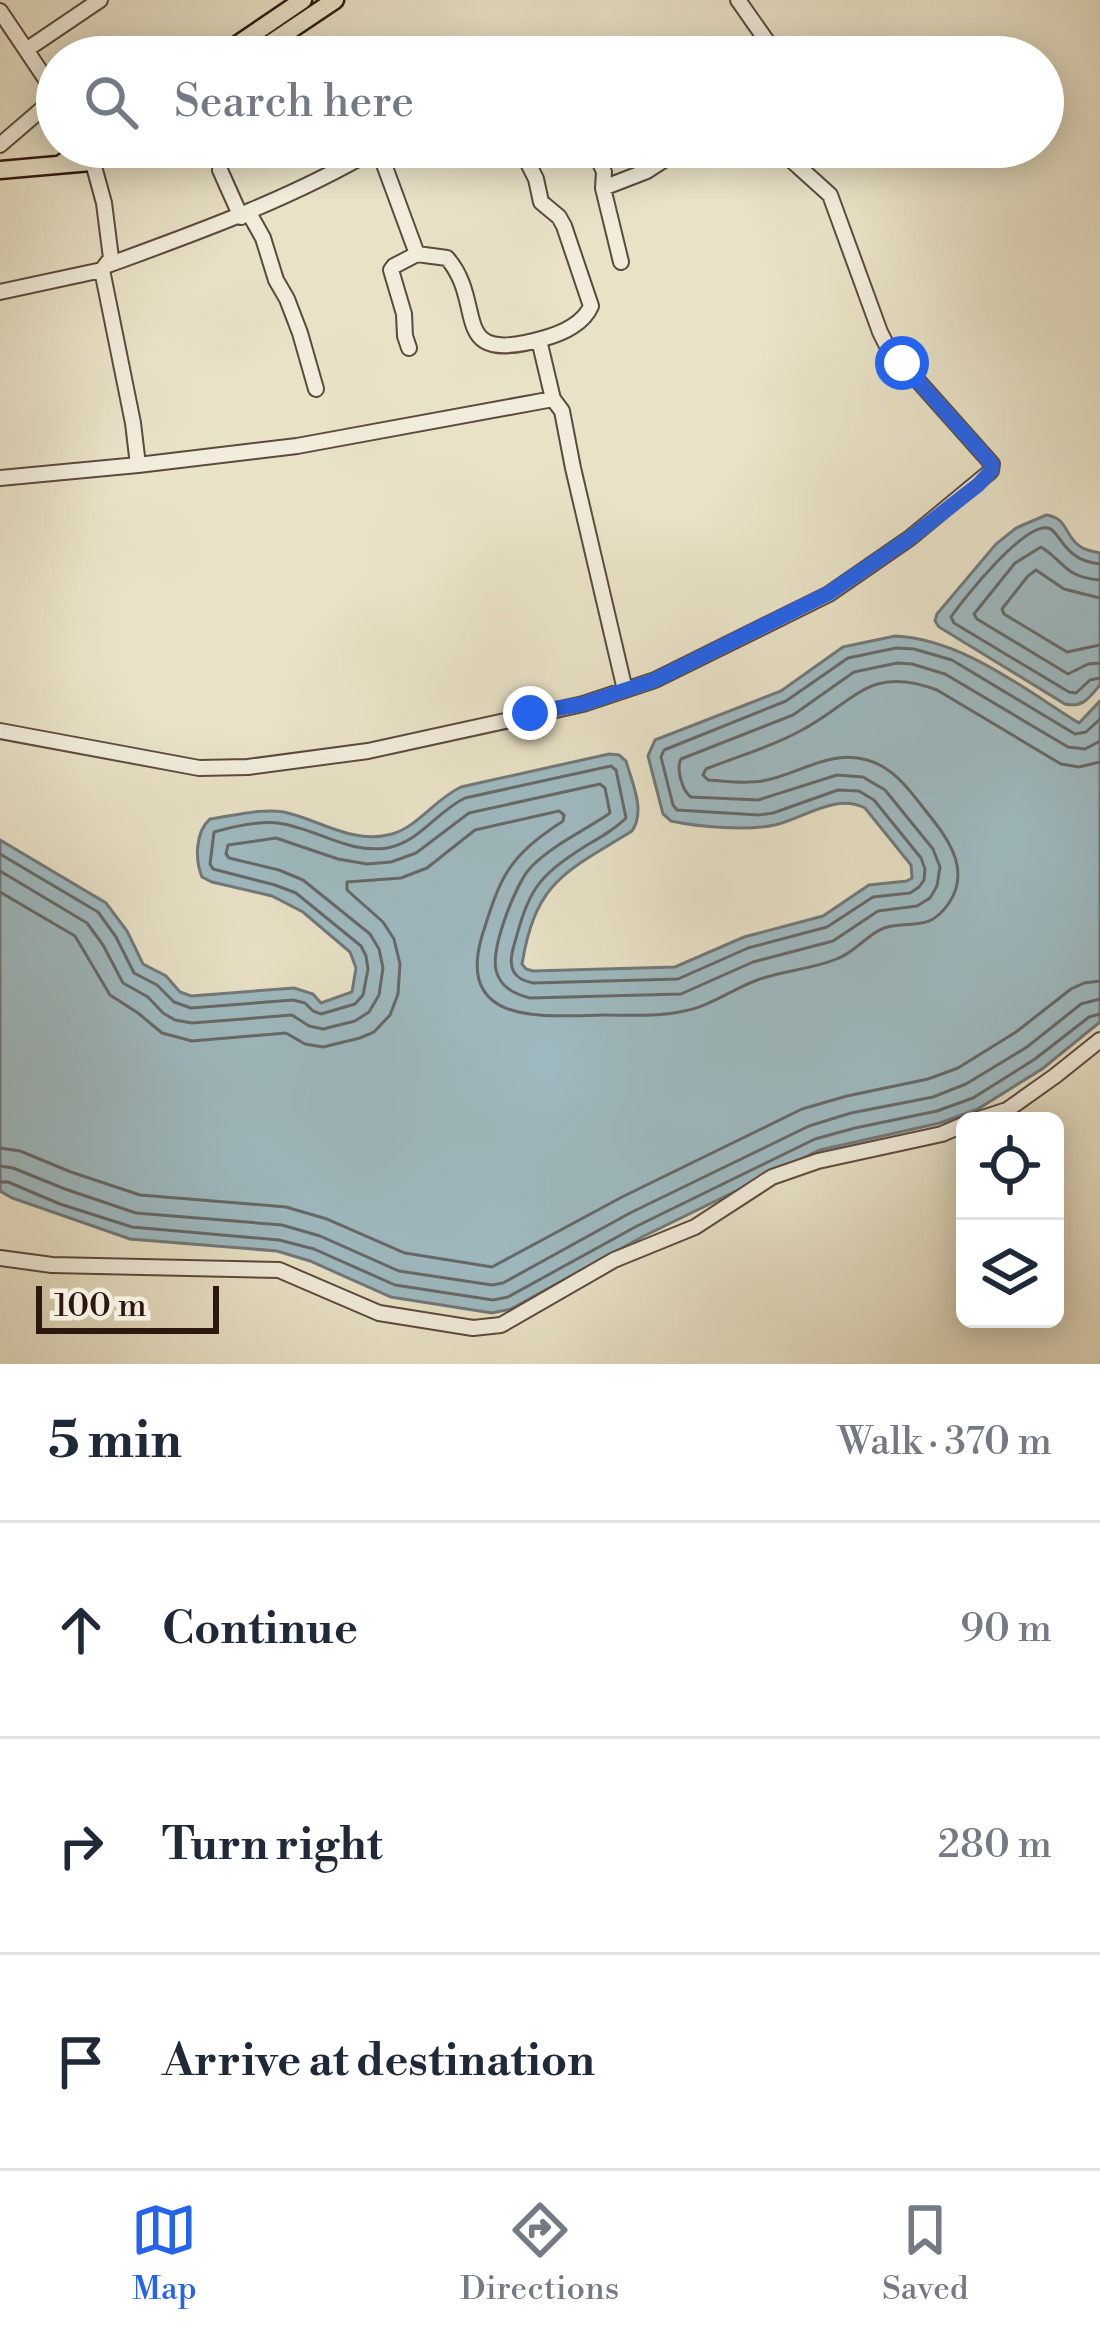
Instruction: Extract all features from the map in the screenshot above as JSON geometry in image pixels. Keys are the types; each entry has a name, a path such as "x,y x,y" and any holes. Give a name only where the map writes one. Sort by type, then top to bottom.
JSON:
{"main road":[{"path":"250,36 303,0"},
{"path":"281,36 335,0"},
{"path":"0,170 36,167"}],"street":[{"path":"47,36 100,0"},
{"path":"738,0 763,36"},
{"path":"0,11 36,65"},
{"path":"26,50 36,43"},
{"path":"0,145 36,114"},
{"path":"94,168 104,203 111,258 105,267 138,462"},
{"path":"0,292 105,267 245,215 343,168"},
{"path":"386,168 417,254"},
{"path":"409,348 391,270 417,254 437,254 455,267 483,342 496,346 539,340 560,334 588,314 591,308 564,226 541,202 531,168"},
{"path":"602,168 621,262"},
{"path":"603,188 652,168"},
{"path":"0,731 199,768 248,767 368,751 583,704 655,680 829,593 910,538 978,485 992,464 887,346 830,194 803,168"},
{"path":"220,170 263,238 316,389"},
{"path":"539,340 553,399 562,411 626,690"},
{"path":"0,478 297,446 553,399"},
{"path":"1001,1112 1100,1040"},
{"path":"0,1258 52,1265 279,1270 380,1313 473,1328 501,1324 614,1259 695,1227 772,1177 818,1160 956,1128"}],"water":[{"path":"1046,515 1059,520 1081,547 1100,553 1100,685 1077,705 1065,704 935,621 996,544 1016,528"},
{"path":"895,636 944,646 1014,681 1079,723 1100,701 1100,1022 1042,1069 978,1109 956,1112 956,1117 940,1123 820,1150 642,1237 511,1309 492,1313 391,1297 277,1251 130,1239 0,1191 0,840 106,903 143,964 166,976 180,992 191,996 294,988 313,994 321,1003 352,992 356,968 350,952 303,912 272,896 202,877 198,846 210,819 275,811 350,834 378,837 411,825 461,787 619,755 626,761 634,787 636,823 632,831 558,881 536,914 522,964 533,971 675,967 744,937 823,916 869,885 912,878 911,865 865,808 854,804 831,805 764,827 695,825 671,821 663,814 648,756 655,740 781,691 843,647"}],"route":[{"path":"530,713 583,704 655,680 829,593 978,485 992,464 902,363"}]}
